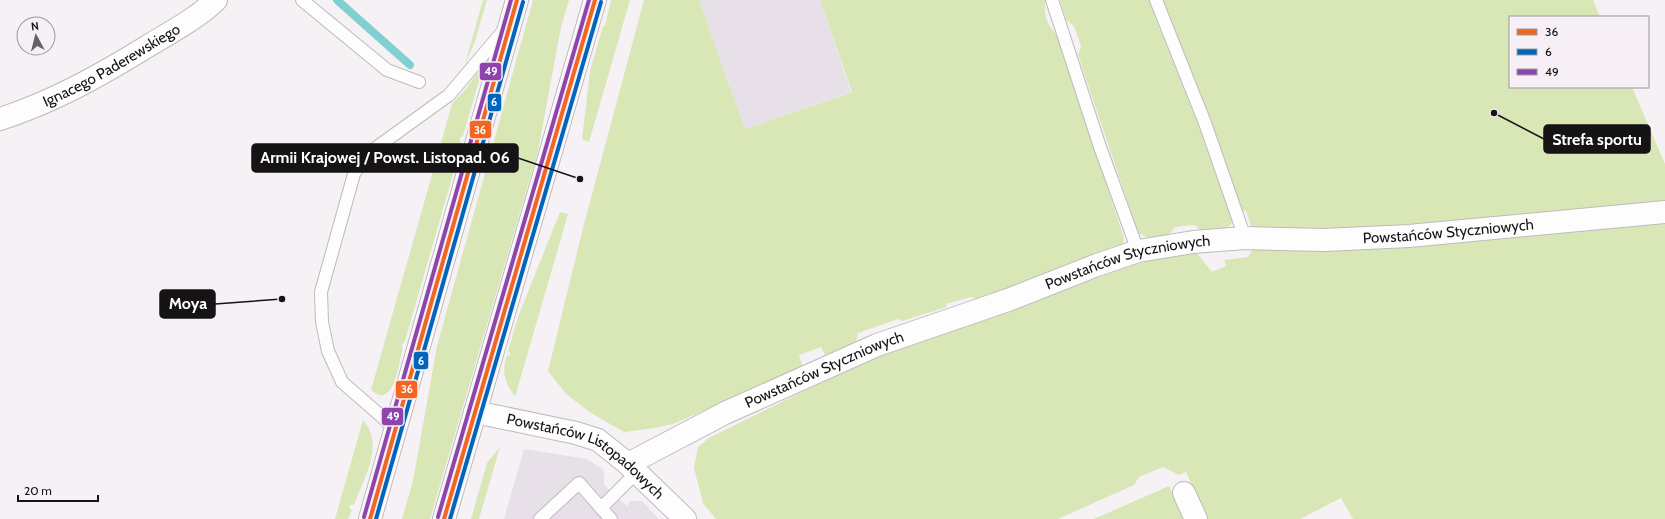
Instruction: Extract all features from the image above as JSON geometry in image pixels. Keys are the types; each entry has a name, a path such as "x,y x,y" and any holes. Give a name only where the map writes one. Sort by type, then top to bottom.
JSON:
{"street":[{"name":"Ignacego Paderewskiego","path":"0,118 27,110 93,79 205,11 216,0"},
{"path":"370,519 517,0"},
{"path":"444,519 595,0"},
{"name":"Powstańców Styczniowych","path":"633,468 725,413 877,345 1008,300 1097,264 1138,250 1193,242 1245,238 1324,240 1394,236 1665,212"},
{"name":"Powstańców Listopadowych","path":"475,412 576,433 598,440 633,468 685,519"},
{"path":"1184,493 1196,519"}],"lane":[{"path":"302,0 387,70 419,82"},
{"path":"1052,0 1100,147 1138,250"},
{"path":"1156,0 1205,122 1245,238"},
{"path":"396,430 342,382 328,351 322,322 321,292 352,181 354,174 366,155 449,95 512,21"},
{"path":"601,508 633,468"},
{"path":"540,519 579,483 611,519"}],"shaded area":[{"path":"699,0 820,0 851,92 745,129"},
{"path":"524,449 587,459 604,470 604,485 627,506 631,501 642,501 659,519 504,519"}],"green space":[{"path":"483,0 487,0 474,44 465,64"},
{"path":"533,0 569,0 561,27 538,151 430,519 402,519 413,481 437,346"},
{"path":"611,0 630,0 589,142 582,139 590,71 603,26 605,26"},
{"path":"644,0 699,0 745,129 852,92 820,0 1046,0 1045,15 1051,28 1058,36 1124,238 1122,247 1037,279 977,299 971,297 946,304 947,307 902,321 898,319 858,333 856,342 825,355 821,347 799,355 803,368 673,424 624,432 591,413 566,394 548,371 583,228"},
{"path":"1060,0 1593,0 1600,16 1509,16 1509,88 1632,88 1665,164 1665,202 1386,228 1253,232 1246,211 1232,212 1234,219 1232,224 1225,229 1202,231 1194,225 1175,227 1163,238 1149,238 1138,233 1078,55 1081,46 1074,26 1066,20"},
{"path":"478,72 481,74 463,136 460,138 460,142 462,143 405,341 401,346 403,347 397,373 390,390 385,394 379,395 371,390 452,104 465,90"},
{"path":"560,212 568,214 515,397 506,382 504,372 505,362 507,355 509,356 510,353 508,351 518,317"},
{"path":"1665,220 1665,519 1353,519 1341,498 1300,519 1207,519 1186,472 1179,475 1163,467 1139,477 1134,485 1058,519 716,519 703,503 694,468 698,447 709,438 893,347 1013,309 1135,264 1195,251 1212,272 1226,266 1224,260 1248,257 1252,250 1360,247"},
{"path":"363,420 369,430 372,440 372,451 367,473 354,505 350,505 349,508 352,510 348,519 335,519"},
{"path":"500,447 479,519 471,519 487,463"},
{"path":"1169,486 1184,519 1094,519"}],"waterway":[{"path":"337,0 410,65"}],"transit line":[{"name":"49","path":"364,517 511,0"},
{"name":"36","path":"370,519 517,0"},
{"name":"49","path":"438,517 589,0"},
{"name":"36","path":"444,519 595,0"},
{"name":"6","path":"376,519 523,2"},
{"name":"6","path":"450,519 601,2"}],"place":[{"name":"Strefa sportu","path":"1494,113"},
{"name":"Armii Krajowej / Powst. Listopad. 06","path":"580,179"},
{"name":"Moya","path":"282,299"}]}
